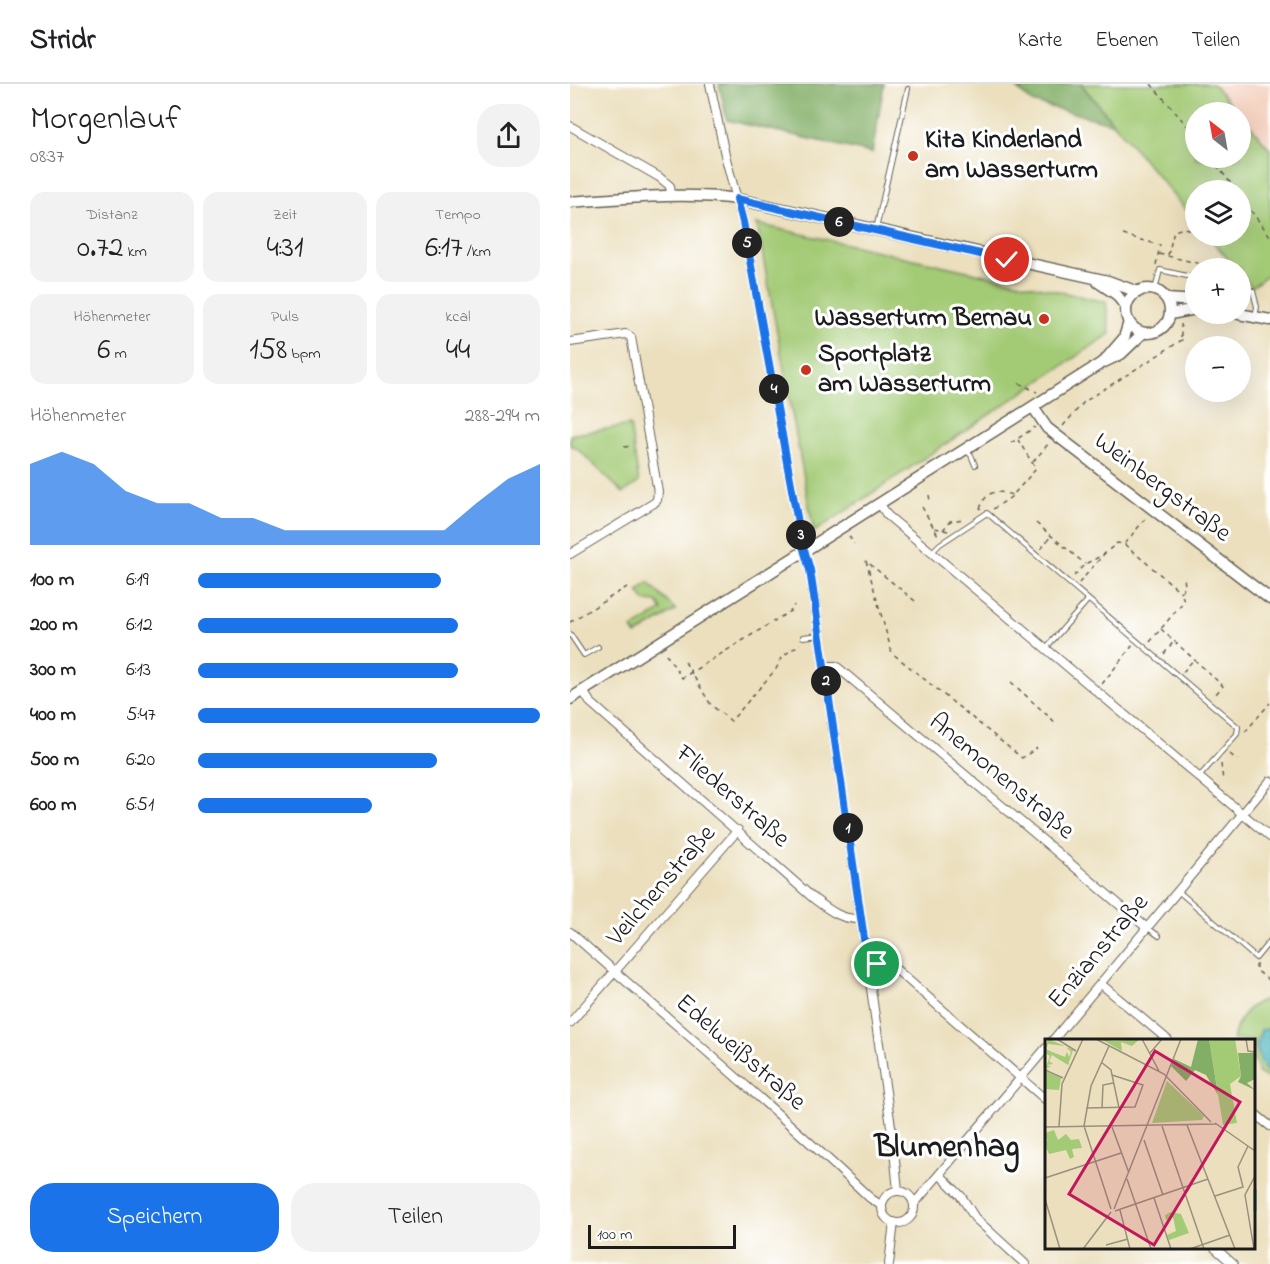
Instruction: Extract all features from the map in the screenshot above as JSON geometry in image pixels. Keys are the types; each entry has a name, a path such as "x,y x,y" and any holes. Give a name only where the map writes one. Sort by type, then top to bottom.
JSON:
{"main road":[{"path":"570,202 671,195 737,199 1108,281 1138,292"},
{"path":"1096,280 1116,294 1126,308 1129,322 1134,329 1143,333 1160,330 1166,325 1170,314 1167,299"},
{"path":"1126,308 1130,298 1146,290 1155,290 1167,299 1185,300"},
{"path":"1170,314 1185,311"},
{"path":"1251,316 1270,320"},
{"path":"1100,364 1124,338 1129,322"},
{"path":"570,699 1100,364 1121,354 1143,333"},
{"name":"Weinbergstraße","path":"1033,407 1047,428 1270,598"}],"street":[{"path":"710,84 725,155 743,222 820,635 893,1140 898,1191"},
{"path":"570,126 660,177 670,186 671,195"},
{"path":"570,342 626,334 631,337 658,492 654,503 570,554"},
{"path":"880,504 887,515 1270,837"},
{"name":"Anemonenstraße","path":"824,666 836,666 1147,928"},
{"name":"Fliederstraße","path":"583,691 590,702 813,898 834,914 849,920 861,919"},
{"name":"Enzianstraße","path":"1055,1039 1270,781"},
{"name":"Veilchenstraße","path":"570,1023 738,830"},
{"name":"Edelweißstraße","path":"570,932 794,1128 870,1198 882,1206"},
{"path":"868,966 891,965 1045,1098"},
{"path":"1101,984 1166,1039"},
{"name":"Enzianstraße","path":"914,1204 1045,1050"},
{"path":"1255,1114 1270,1126"},
{"path":"939,1175 961,1196 975,1218 1025,1264"},
{"path":"898,1191 907,1193 914,1204 913,1213 908,1220 894,1222 884,1215 882,1206 889,1193 898,1191"},
{"path":"889,1264 894,1222"},
{"path":"1216,1249 1233,1264"}],"lane":[{"path":"876,230 908,89"},
{"path":"1155,290 1160,270 1185,276"},
{"path":"1251,291 1257,307 1254,317"},
{"path":"965,450 971,455 975,465"},
{"path":"932,552 987,513 1070,581 1088,600 1238,727 1237,734 1198,777"},
{"path":"1047,648 1088,600"},
{"path":"570,634 584,655 598,647"},
{"path":"804,639 820,635"},
{"name":"Enzianstraße","path":"1178,891 1256,957"},
{"path":"1147,928 1159,936"},
{"path":"1256,957 1270,941"}],"path":[{"path":"1151,84 1185,123"},
{"path":"1219,168 1228,180"},
{"path":"1251,211 1270,236"},
{"path":"1168,256 1174,231 1185,228"},
{"path":"1123,235 1160,245 1156,265 1160,270"},
{"path":"1158,254 1185,260"},
{"path":"1181,324 1181,337"},
{"path":"1062,426 1084,402 1185,338"},
{"path":"1019,383 1041,394"},
{"path":"1011,443 1035,427"},
{"path":"1032,463 1053,439"},
{"path":"987,513 1012,495 1036,469 1018,440"},
{"path":"624,447 633,446"},
{"path":"979,511 984,498 989,494 1003,492 1012,495"},
{"path":"929,495 930,501"},
{"path":"922,507 942,543"},
{"path":"1124,544 1149,513"},
{"path":"944,530 950,521 971,517"},
{"path":"1036,523 1085,564"},
{"path":"934,528 957,533"},
{"path":"849,536 854,544"},
{"path":"1037,554 1052,536"},
{"path":"1076,587 1104,554 1117,543 1124,544 1181,592 1184,601 1146,647"},
{"path":"1070,581 1085,564 1104,554"},
{"path":"915,601 866,561 892,653 1022,758 1038,748"},
{"path":"1181,592 1185,587 1184,576"},
{"path":"570,622 627,587"},
{"path":"666,654 682,678 792,610 794,605"},
{"path":"1161,629 1223,686 1210,702"},
{"path":"685,662 711,705 731,721 776,669 783,656 804,639"},
{"path":"1096,690 1137,640"},
{"path":"1160,659 1174,640"},
{"path":"1179,676 1194,658"},
{"path":"1011,682 1057,724"},
{"path":"1225,749 1237,760"},
{"path":"1221,761 1223,781"},
{"path":"1256,957 1256,970 1270,981"}],"shaded area":[{"path":"1213,84 1270,84 1270,149 1251,127 1251,102 1229,102"}],"green space":[{"path":"719,84 884,84 872,153 727,120"},
{"path":"1012,84 1081,84 1114,124 1032,102"},
{"path":"1081,84 1213,84 1229,102 1185,102 1185,168 1251,168 1251,127 1270,149 1270,273 1252,287 1251,258 1227,258 1217,246 1251,246 1251,180 1185,180 1185,209"},
{"path":"757,224 1106,302 1110,334 814,532"},
{"path":"630,425 639,482 623,493 578,449 570,445 570,435"},
{"path":"648,583 676,610 636,635 632,629 662,610 657,602 645,601 638,591"},
{"path":"1270,998 1270,1029 1261,1030 1257,1045 1264,1069 1270,1072 1270,1079 1258,1073 1255,1063 1255,1039 1233,1039 1237,1025 1245,1013 1262,1000"}],"water":[{"path":"1270,1029 1270,1072 1264,1069 1257,1045 1261,1030"}],"place":[{"name":"Kita Kinderland am Wasserturm","path":"913,156"},
{"name":"Wasserturm Bernau","path":"1044,319"},
{"name":"Sportplatz am Wasserturm","path":"806,370"}],"district":[{"name":"Blumenhag","path":"947,1148"}],"route":[{"path":"877,964 868,966 810,570 801,539 737,199 1007,260"}]}
